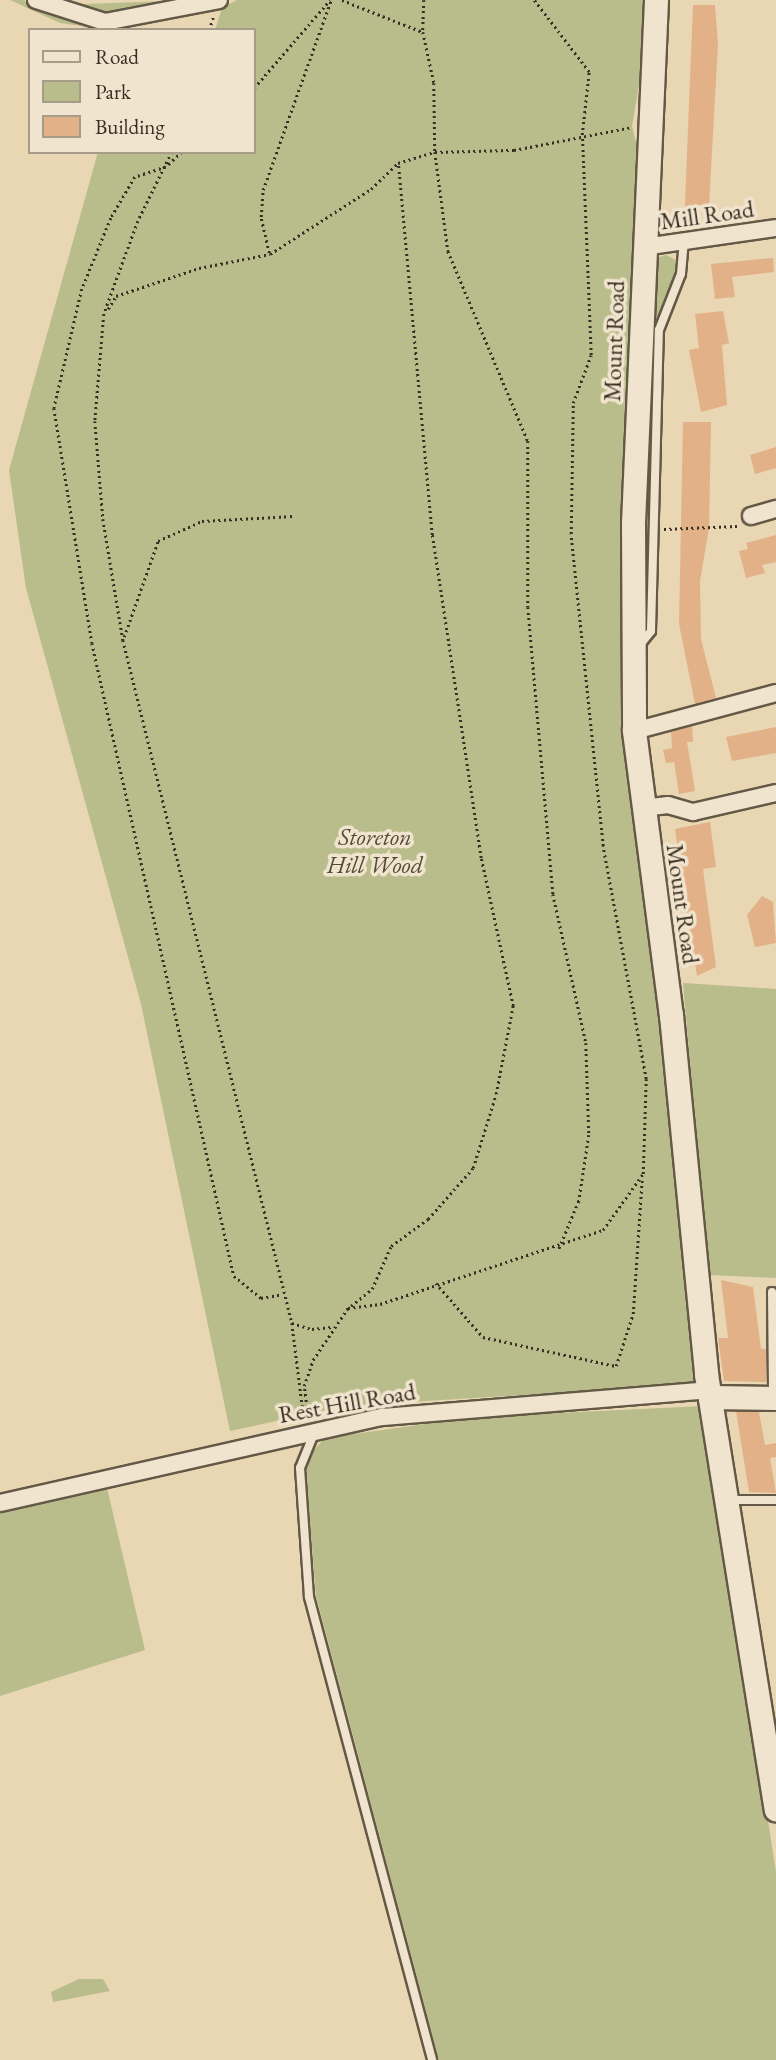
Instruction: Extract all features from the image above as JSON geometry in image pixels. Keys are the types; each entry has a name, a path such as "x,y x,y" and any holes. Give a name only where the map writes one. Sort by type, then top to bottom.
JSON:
{"main road":[{"name":"Mount Road","path":"656,0 644,247 632,655 634,731 671,1015 726,1500 776,1809"},
{"path":"716,1394 775,1398"}],"street":[{"path":"36,0 105,22 219,0"},
{"name":"Mill Road","path":"644,247 776,228"},
{"path":"751,516 776,509"},
{"path":"634,731 776,693"},
{"path":"643,808 668,805 693,812 776,793"},
{"name":"Rest Hill Road","path":"0,1503 316,1429 408,1414 716,1394"}],"lane":[{"path":"632,655 651,631 659,330 681,274 684,241"},
{"path":"772,1292 775,1398"},
{"path":"316,1429 300,1468 309,1597 432,2060"},
{"path":"726,1500 776,1500"}],"path":[{"path":"256,86 331,0"},
{"path":"270,254 261,217 263,190 331,0"},
{"path":"342,0 423,32"},
{"path":"424,0 423,32 434,83 435,152 448,251 527,441 527,607 553,894 586,1043 589,1135 579,1201 559,1249"},
{"path":"436,1282 483,1337 616,1366 633,1314 643,1174 646,1079 603,846 571,534 573,403 591,355 582,135 589,72 534,0"},
{"path":"104,314 116,296 199,268 270,254 371,189 398,163 435,152 514,150 582,135 649,129"},
{"path":"171,154 138,221 104,314 95,421 103,519 123,640 292,1324 300,1416 316,1429"},
{"path":"181,154 166,167 135,177 111,218 82,289 54,408 92,643 234,1276 261,1298 283,1294"},
{"path":"316,1429 306,1415 304,1385 332,1326 348,1308 373,1289 391,1246 428,1219 474,1168 496,1094 513,1006 481,859 432,535 398,163"},
{"path":"123,640 159,541 202,521 293,516"},
{"path":"654,529 728,530 751,516"},
{"path":"348,1308 380,1304 436,1282 559,1249 603,1230 643,1174"},
{"path":"292,1324 312,1329 332,1326"}],"green space":[{"path":"10,0 23,0 105,28 60,23"},
{"path":"58,0 83,4 198,0 113,14"},
{"name":"Storeton Hill Wood","path":"237,0 644,0 642,68 632,126 637,147 623,698 698,1384 346,1406 230,1431 141,1004 26,588 9,470 97,154 256,154 256,28 216,28 222,8"},
{"path":"666,255 676,260 677,274 656,322 656,258"},
{"path":"683,983 776,989 776,1278 709,1275"},
{"path":"703,1406 776,1872 776,2060 439,2060 316,1596 306,1473 311,1453 325,1438 475,1417"},
{"path":"107,1488 145,1650 0,1696 0,1512"},
{"path":"79,1979 103,1979 110,1991 53,2002 51,1992"}],"building":[{"path":"693,5 715,5 718,44 709,205 699,205 699,212 686,212 685,203"},
{"path":"773,258 774,272 732,277 735,297 715,299 711,264"},
{"path":"723,311 729,343 722,345 727,405 701,412 689,350 699,348 695,314"},
{"path":"683,422 711,422 709,528 700,581 701,639 716,698 695,704 679,624"},
{"path":"776,447 776,468 755,474 750,455"},
{"path":"776,535 776,562 762,565 765,573 746,578 739,551 748,549 746,543"},
{"path":"692,726 693,742 687,742 695,791 679,794 674,762 666,763 663,750 672,748 671,732"},
{"path":"776,727 776,753 732,761 726,737"},
{"path":"710,822 716,867 703,869 716,967 697,976 675,829"},
{"path":"762,896 773,902 776,943 755,947 747,915"},
{"path":"721,1280 753,1287 761,1349 766,1349 766,1382 724,1381 718,1338 728,1338"},
{"path":"736,1411 759,1412 765,1445 776,1443 776,1457 770,1458 776,1493 749,1492"}]}
